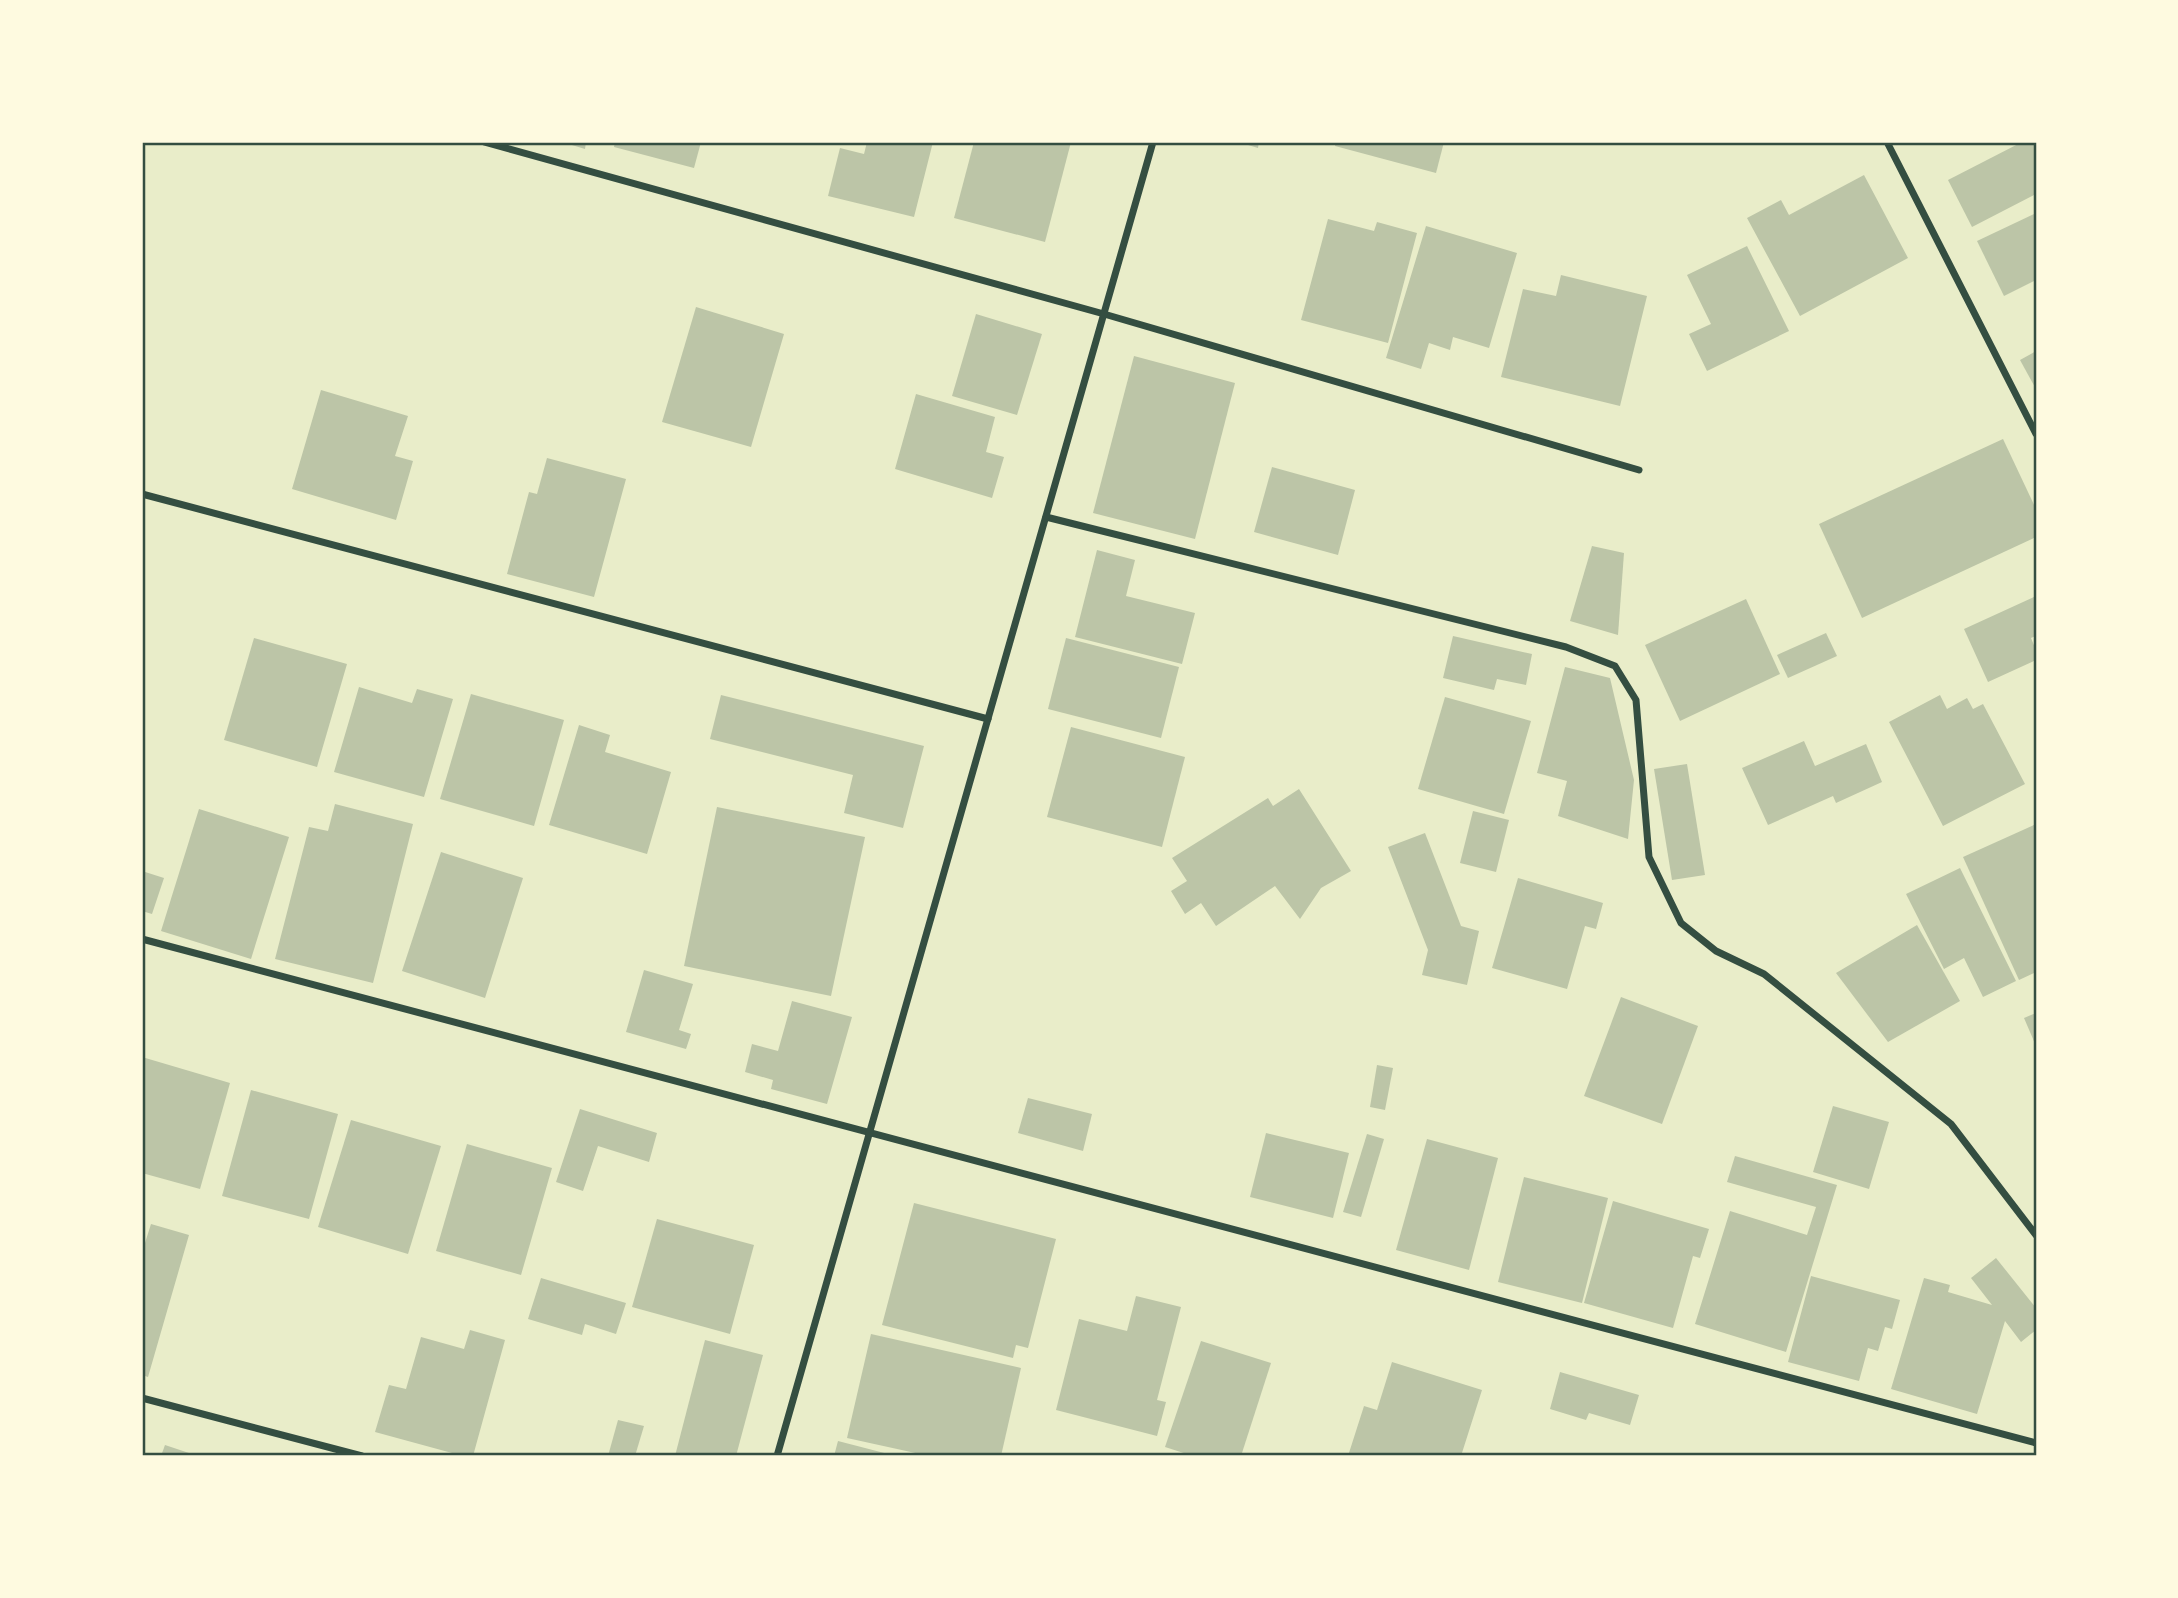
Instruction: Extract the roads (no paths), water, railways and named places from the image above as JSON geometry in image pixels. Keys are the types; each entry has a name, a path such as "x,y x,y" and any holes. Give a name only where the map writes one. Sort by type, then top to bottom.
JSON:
{"street":[{"path":"484,142 1104,314 1639,470"},
{"path":"777,1456 1153,142"},
{"path":"1887,142 2036,434"},
{"path":"142,494 988,719"},
{"path":"1045,517 1566,647 1615,666 1636,700 1649,858 1681,923 1716,951 1764,974 1951,1124 2036,1235"},
{"path":"142,939 2036,1443"},
{"path":"142,1398 362,1456"}]}
